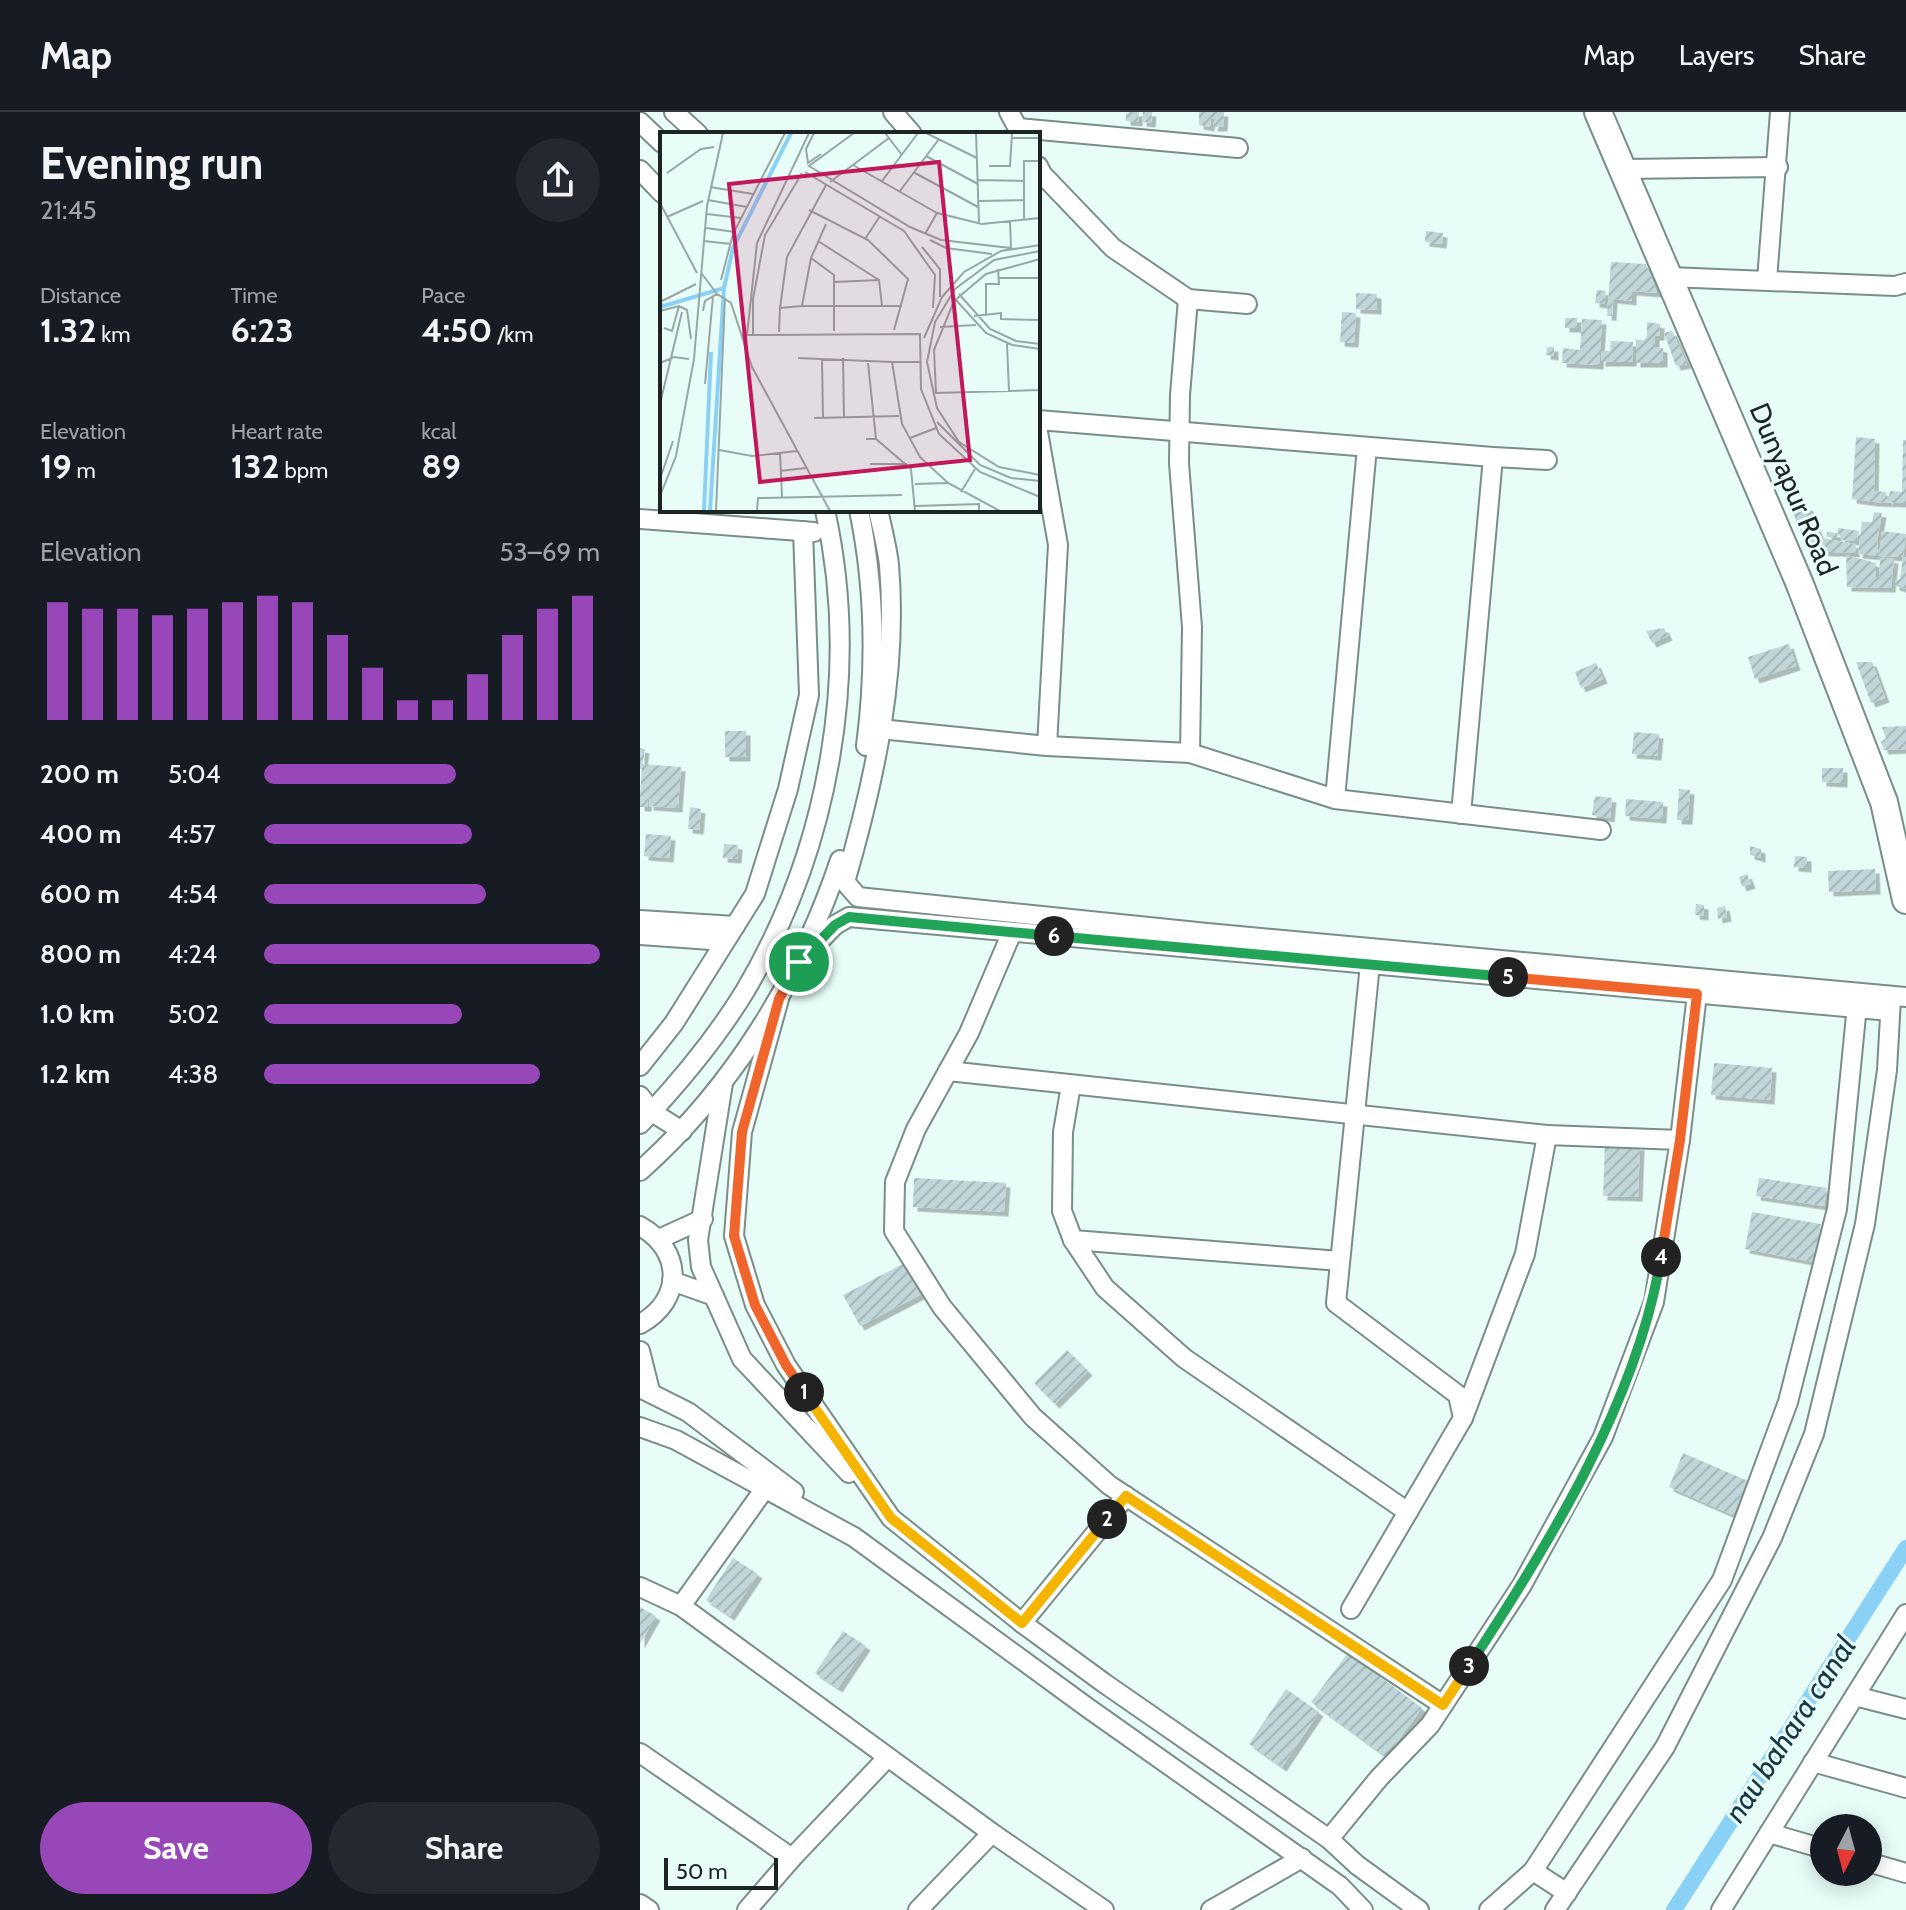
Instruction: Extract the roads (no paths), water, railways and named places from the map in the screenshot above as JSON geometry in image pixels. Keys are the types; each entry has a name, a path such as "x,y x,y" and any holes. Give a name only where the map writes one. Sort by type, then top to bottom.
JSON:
{"main road":[{"name":"Dunyapur Road","path":"1598,112 1799,582 1878,788 1906,900"}],"street":[{"path":"674,112 696,132"},
{"path":"893,112 910,132"},
{"path":"1767,280 1780,112"},
{"path":"640,122 660,141"},
{"path":"1016,125 1238,148"},
{"path":"1623,169 1778,167"},
{"path":"640,170 660,191"},
{"path":"1040,170 1113,248 1188,299 1247,304"},
{"path":"1669,277 1895,286 1906,283"},
{"path":"1188,299 1179,463 1192,627 1190,753"},
{"path":"1040,420 1547,460"},
{"path":"1040,443 1058,545 1047,746"},
{"path":"1335,799 1367,447"},
{"path":"1461,814 1493,457"},
{"path":"646,1118 699,1057 745,990 782,918 810,842 829,763 838,683 838,602 825,512"},
{"path":"640,1171 682,1131 724,1080 779,999 816,925 844,848 863,767 872,672 872,604 859,512"},
{"path":"878,512 889,563 890,679 873,772 845,882 858,897 1858,1000"},
{"path":"640,519 829,533"},
{"path":"640,1066 674,1023 755,894 788,789 809,695 803,531"},
{"path":"880,729 1047,746 1190,753 1335,799 1601,830"},
{"path":"799,962 835,925 849,917 1697,994 1896,1001 1865,1224 1814,1434 1772,1538 1665,1747 1555,1910"},
{"path":"640,920 730,934"},
{"path":"1012,932 969,1033 916,1129 895,1182 894,1231 942,1307 1033,1417 1109,1485 1443,1705"},
{"path":"640,935 730,934"},
{"path":"1370,964 1336,1303 1458,1395 1463,1418"},
{"path":"1329,1839 1379,1778 1430,1725 1522,1585 1603,1437 1654,1302 1680,1140 1697,994"},
{"path":"779,999 742,1132 734,1236 755,1305 786,1365 891,1518"},
{"path":"1489,1910 1533,1871 1722,1580 1788,1402 1837,1209 1858,1000"},
{"path":"948,1071 1547,1135 1680,1140"},
{"path":"724,1080 698,1240 701,1267 742,1359 891,1518 1022,1623 1329,1839 1357,1865 1419,1910"},
{"path":"1071,1085 1063,1132 1062,1211 1073,1240 1105,1288 1184,1358 1408,1512"},
{"path":"640,1096 646,1118"},
{"path":"646,1118 682,1131"},
{"path":"1351,1609 1463,1418 1525,1254 1547,1135"},
{"path":"659,1239 703,1219"},
{"path":"640,1226 659,1239 670,1259 672,1281 665,1302 640,1324"},
{"path":"1073,1240 1340,1261"},
{"path":"672,1281 714,1296"},
{"path":"640,1351 645,1390 688,1412 1088,1708 1340,1886 1363,1910"},
{"path":"640,1427 676,1440 854,1537"},
{"path":"681,1606 766,1487"},
{"path":"1022,1623 1126,1496"},
{"path":"640,1587 681,1606 887,1758 1104,1910"},
{"path":"1721,1910 1904,1619"},
{"path":"1855,1696 1906,1709"},
{"path":"640,1753 792,1858"},
{"path":"747,1910 887,1758"},
{"path":"1813,1762 1906,1788"},
{"path":"918,1910 992,1833"},
{"path":"1769,1833 1810,1845"},
{"path":"1211,1910 1302,1858"},
{"path":"1340,1886 1357,1865"},
{"path":"1882,1866 1906,1873"},
{"path":"1533,1871 1567,1893"},
{"path":"640,1904 649,1910"}],"waterway":[{"name":"nau bahara canal","path":"1674,1910 1906,1548"}]}
